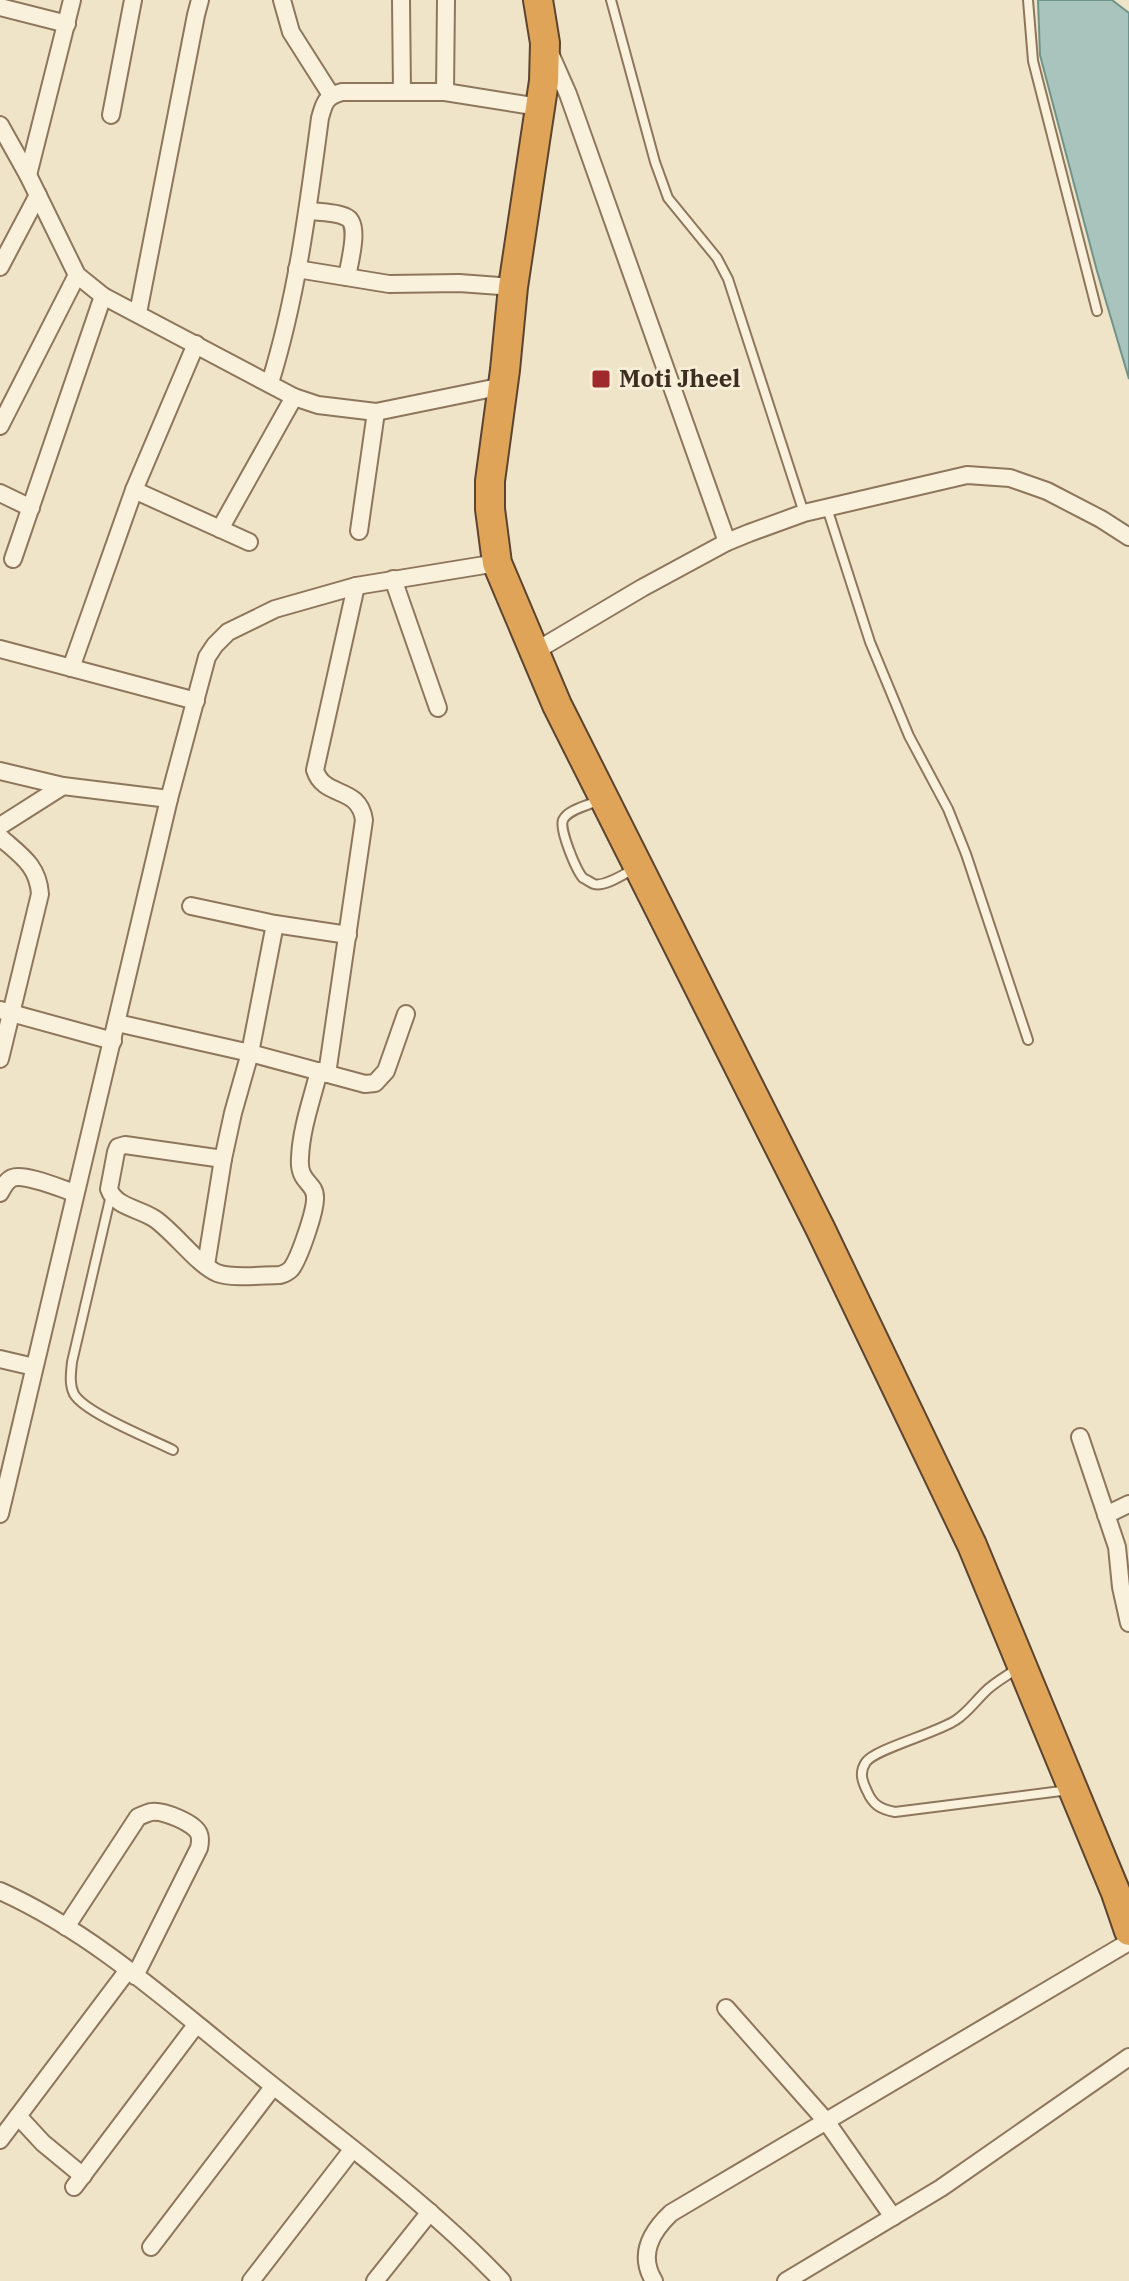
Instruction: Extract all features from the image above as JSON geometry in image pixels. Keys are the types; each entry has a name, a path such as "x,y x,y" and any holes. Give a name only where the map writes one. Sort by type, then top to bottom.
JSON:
{"highway":[{"path":"538,0 545,43 544,81 513,287 490,481 497,563 557,705 820,1228 972,1545 1129,1931"}],"street":[{"path":"28,175 72,0"},
{"path":"111,115 133,0"},
{"path":"138,313 200,0"},
{"path":"282,0 291,32 331,95"},
{"path":"401,0 402,91"},
{"path":"445,92 446,0"},
{"path":"0,7 67,24"},
{"path":"545,43 568,94 727,542"},
{"path":"270,383 286,331 308,211 320,118 323,106 331,95 342,92 445,92 539,107"},
{"path":"0,125 77,275 103,296 294,397 318,405 376,412 503,386"},
{"path":"0,267 38,195"},
{"path":"308,211 346,216 352,221 354,229 347,277"},
{"path":"297,269 389,284 459,283 513,287"},
{"path":"0,426 77,275"},
{"path":"13,559 103,296"},
{"path":"71,668 134,490 196,344"},
{"path":"220,529 294,397"},
{"path":"359,531 376,412"},
{"path":"534,652 620,600 727,542 804,513 967,475 1010,478 1047,491 1129,537"},
{"path":"134,490 249,542"},
{"path":"0,493 31,508"},
{"path":"0,1514 169,799 207,657 228,632 275,609 356,586 497,563"},
{"path":"393,579 438,708"},
{"path":"223,1159 125,1145 118,1147 116,1152 110,1188 117,1201 151,1217 217,1273 280,1275 288,1272 309,1226 316,1198 313,1189 301,1176 300,1155 323,1073 348,935 364,820 360,804 353,797 325,785 317,778 315,770 356,586"},
{"path":"0,649 196,701"},
{"path":"0,771 63,786 169,799"},
{"path":"0,826 63,786"},
{"path":"0,837 34,869 40,894 6,1012 0,1059"},
{"path":"191,906 275,924 348,935"},
{"path":"206,1265 223,1159 250,1053 275,924"},
{"path":"6,1012 113,1041"},
{"path":"117,1023 250,1053 365,1084 375,1083 386,1071 406,1014"},
{"path":"80,1175 110,1188"},
{"path":"0,1193 13,1178 23,1177 75,1193"},
{"path":"0,1359 34,1367"},
{"path":"1080,1437 1117,1547 1129,1623"},
{"path":"1106,1515 1129,1504"},
{"path":"0,2140 132,1973 199,1848 201,1838 198,1832 163,1812 138,1817 66,1927"},
{"path":"0,1891 32,1905 132,1973 430,2212 502,2281"},
{"path":"654,2281 649,2273 647,2257 650,2239 656,2227 671,2213 1129,1942"},
{"path":"726,2008 826,2121 893,2217"},
{"path":"18,2116 79,2182 196,2025"},
{"path":"786,2281 953,2180 1129,2057"},
{"path":"151,2247 273,2087"},
{"path":"251,2281 352,2150"},
{"path":"375,2281 430,2212"}],"lane":[{"path":"611,0 655,162 668,198 717,258 728,279 804,513"},
{"path":"1028,0 1033,61 1097,311"},
{"path":"827,508 870,642 909,736 948,809 966,854 1028,1040"},
{"path":"604,799 572,812 564,817 561,825 582,877 593,884 601,884 639,867"},
{"path":"110,1188 70,1380 74,1394 95,1412 173,1450"},
{"path":"1022,1666 991,1686 958,1718 873,1756 865,1762 861,1772 862,1782 872,1802 880,1809 895,1812 1073,1790"}],"water":[{"path":"1038,0 1112,0 1129,13 1129,379 1040,55"}],"place":[{"name":"Moti Jheel","path":"601,379"}]}
